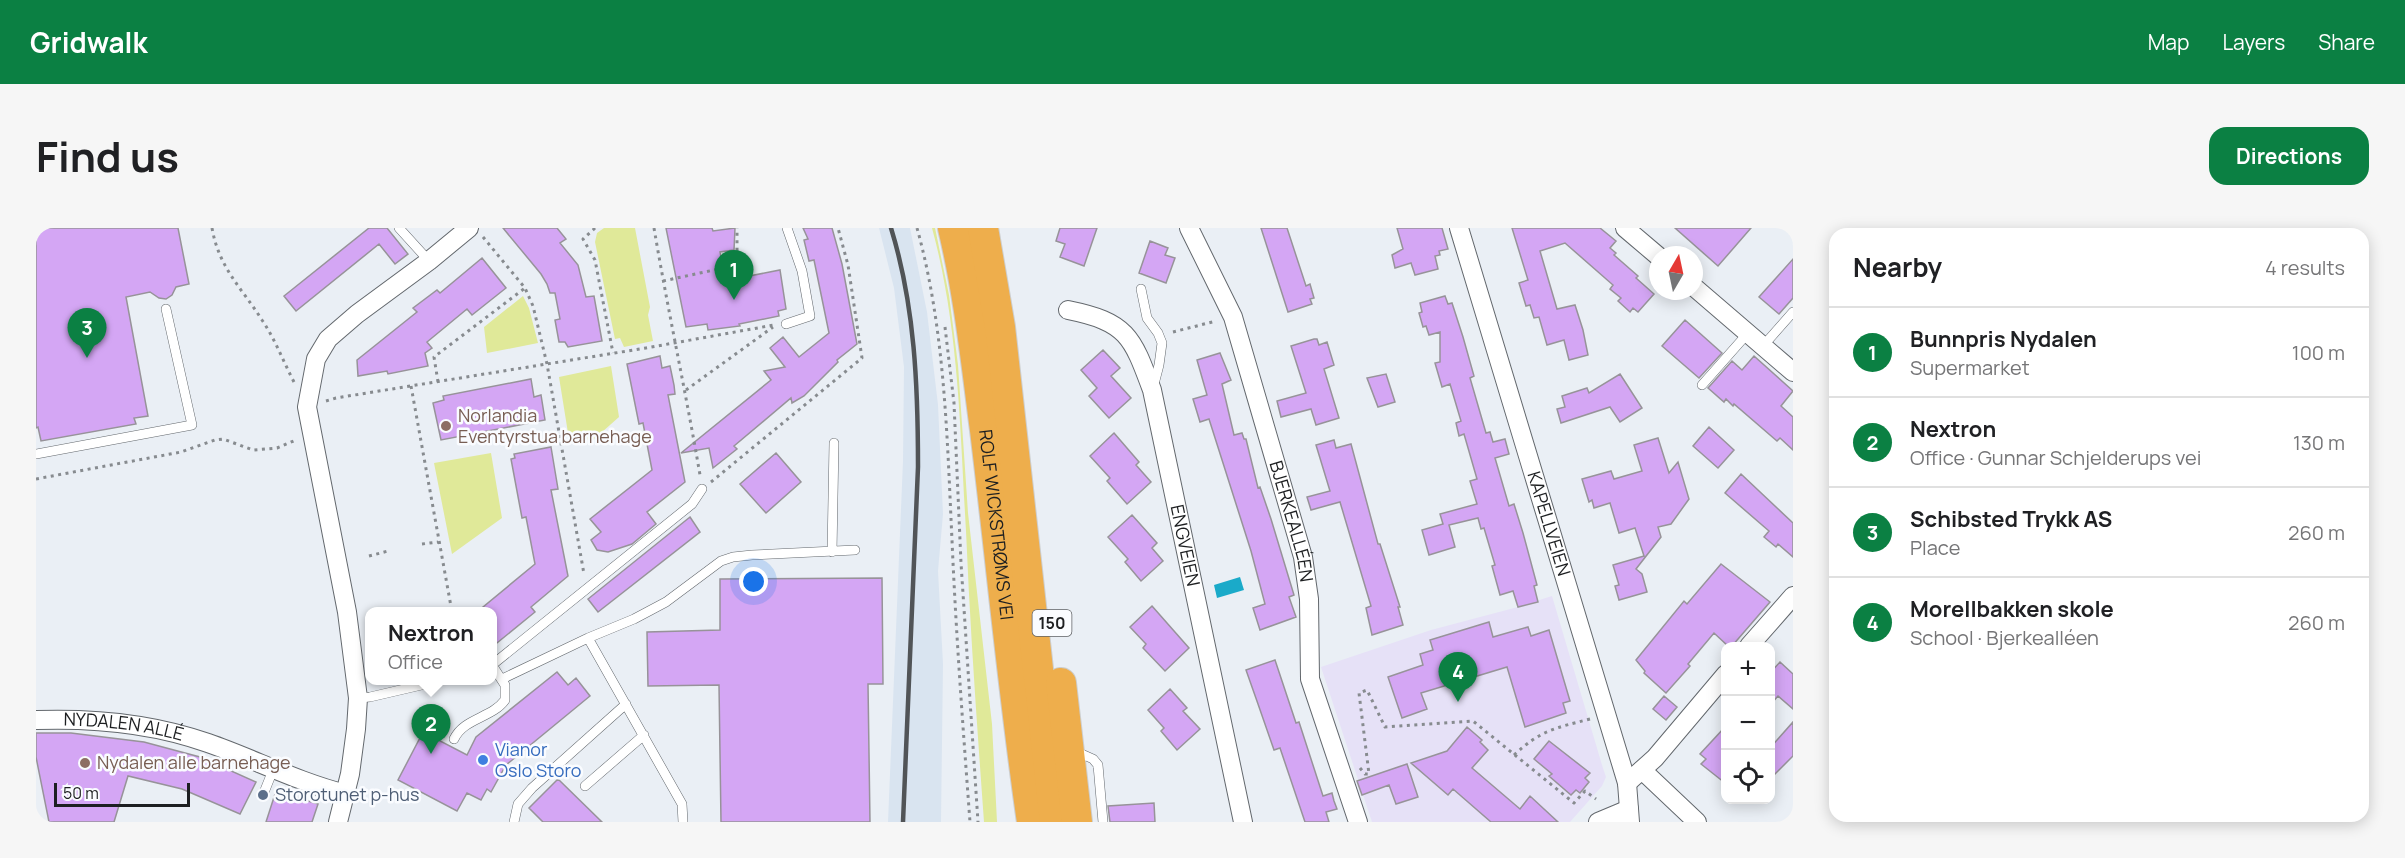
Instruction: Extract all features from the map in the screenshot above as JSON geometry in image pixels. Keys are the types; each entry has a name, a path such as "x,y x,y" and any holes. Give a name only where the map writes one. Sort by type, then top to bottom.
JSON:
{"highway":[{"name":"ROLF WICKSTRØMS VEI","path":"953,228 962,263 974,346 1018,722 1032,822"},
{"name":"ROLF WICKSTRØMS VEI","path":"983,228 1000,327 1055,822"},
{"name":"150","path":"1012,426 1045,577 1070,748 1077,822"},
{"name":"150","path":"1010,822 1018,722"}],"street":[{"name":"BJERKEALLÉEN","path":"1189,228 1233,317 1303,557 1309,599 1310,679 1358,822"},
{"name":"KAPELLVEIEN","path":"1459,228 1627,783 1630,816"},
{"path":"1625,228 1649,248"},
{"path":"338,822 346,794 356,729 358,698 347,612 307,408 316,359 328,339 357,314 429,261 478,235"},
{"path":"1703,295 1793,372"},
{"name":"ENGVEIEN","path":"1068,310 1098,316 1129,338 1139,354 1152,390 1243,822"},
{"path":"1753,642 1793,596"},
{"path":"1627,783 1656,758 1721,679"},
{"name":"NYDALEN ALLÉ","path":"36,720 78,718 153,727 208,743 273,770 346,794"},
{"path":"1642,770 1697,822"},
{"path":"1598,822 1630,816"}],"lane":[{"path":"399,228 429,261"},
{"path":"786,324 810,316 802,271 787,228"},
{"path":"1141,289 1148,318 1162,343 1158,371 1152,390"},
{"path":"36,454 192,425 166,309"},
{"path":"1763,346 1793,312"},
{"path":"1702,385 1748,333"},
{"path":"832,552 834,443"},
{"path":"497,661 692,504 702,489"},
{"path":"502,679 666,602 721,561 752,555 855,550"},
{"path":"588,638 682,804 683,822"},
{"path":"454,739 460,729 501,705 506,691 497,672"},
{"path":"358,698 425,685"},
{"path":"513,822 518,804 532,788 626,704"},
{"path":"585,786 644,735"},
{"path":"1070,748 1093,759 1098,765 1103,822"},
{"path":"263,795 273,770"}],"path":[{"path":"212,228 222,263 263,321 307,408"},
{"path":"595,228 583,239 595,260 613,352"},
{"path":"654,228 674,343 686,390 702,489"},
{"path":"663,281 737,265 737,228"},
{"path":"702,489 862,358 848,265 838,228"},
{"path":"917,228 932,295 948,428 956,616 970,822"},
{"path":"478,235 525,288 533,306 548,364 587,588"},
{"path":"438,382 434,357 525,288"},
{"path":"1162,343 1166,335 1174,332 1233,317"},
{"path":"945,321 954,403 961,563 978,822"},
{"path":"336,398 777,324 686,390"},
{"path":"411,386 451,607"},
{"path":"36,479 181,452 215,440 223,439 252,450 262,451 297,440"},
{"path":"422,544 438,542"},
{"path":"369,556 388,551"},
{"path":"1334,750 1344,749 1365,774 1369,774 1359,693 1367,690 1385,728 1473,721 1574,803 1585,791 1596,799"},
{"path":"1515,755 1541,734 1593,718"}],"shaded area":[{"path":"879,228 910,228 927,312 938,405 943,514 938,571 943,664 941,822 888,822 903,461 904,367 894,288"},
{"path":"1552,596 1606,777 1602,786 1570,822 1372,822 1321,667 1431,630"}],"green space":[{"path":"604,228 635,228 650,307 648,315 653,341 624,347 620,338 615,339 595,242 597,233"},
{"path":"932,228 935,228 949,295 958,365 968,513 992,724 997,822 984,822 957,379 948,303"},
{"path":"523,296 529,308 538,343 487,353 484,327"},
{"path":"611,366 619,417 592,441 568,433 559,377"},
{"path":"491,453 502,518 452,554 434,463"}],"water":[{"path":"1240,577 1244,590 1217,598 1214,585"}],"building":[{"path":"36,228 178,228 189,284 176,287 172,295 166,299 159,298 150,292 126,297 148,416 134,418 136,424 41,441 38,427 36,428"},
{"path":"369,228 387,228 408,254 395,264 379,244 296,311 284,296"},
{"path":"503,228 557,228 566,239 560,243 578,265 586,297 594,296 602,341 568,347 565,342 559,342 555,320 560,319 555,293 550,293 541,274"},
{"path":"666,228 712,228 713,231 735,228 734,250 720,252 725,278 739,278 780,270 786,309 778,311 779,316 739,324 740,326 708,330 707,324 686,327"},
{"path":"803,228 832,228 842,264 857,344 837,360 838,362 804,396 792,403 791,398 734,446 737,449 713,468 709,448 681,453 771,380 764,371 785,367 770,348 783,337 799,357 829,333 814,260 809,261 804,240 808,239"},
{"path":"1060,228 1097,228 1084,266 1060,257 1065,244 1056,241"},
{"path":"1261,228 1287,228 1306,286 1310,284 1314,298 1310,299 1312,304 1288,312"},
{"path":"1397,228 1442,228 1448,249 1439,251 1440,255 1435,256 1438,269 1415,275 1411,263 1395,268 1392,255 1403,249"},
{"path":"1512,228 1600,228 1616,241 1610,248 1616,253 1614,255 1638,276 1636,278 1649,290 1649,300 1638,312 1633,308 1630,312 1618,301 1621,298 1610,289 1613,285 1565,243 1540,251 1557,309 1575,305 1583,330 1588,355 1569,360 1564,340 1547,345 1539,317 1534,318 1530,305 1526,306 1519,283 1528,280"},
{"path":"1675,228 1751,228 1718,266 1703,253 1703,246 1695,246"},
{"path":"1150,241 1168,248 1165,255 1175,258 1166,283 1139,273"},
{"path":"482,258 506,288 472,315 467,309 427,342 432,348 425,353 428,366 388,374 387,371 358,376 357,360 417,312 413,308 437,290 440,293"},
{"path":"1793,259 1793,298 1779,314 1759,297"},
{"path":"1445,296 1448,304 1452,303 1463,337 1474,376 1470,378 1486,433 1490,432 1493,442 1505,439 1509,454 1495,458 1509,506 1514,504 1523,533 1537,585 1534,586 1538,602 1518,607 1513,591 1500,595 1492,566 1495,565 1484,528 1481,529 1478,518 1449,525 1455,547 1429,555 1422,530 1443,524 1440,514 1477,504 1470,481 1477,479 1464,434 1459,436 1456,423 1461,421 1450,384 1442,387 1435,363 1440,362 1440,332 1429,335 1426,326 1423,327 1419,313 1422,312 1420,303"},
{"path":"1685,320 1722,353 1699,378 1662,346"},
{"path":"1317,339 1319,345 1327,342 1334,365 1324,369 1339,418 1316,425 1311,409 1281,417 1277,401 1306,393 1291,346"},
{"path":"1103,350 1120,368 1111,376 1131,398 1109,418 1089,396 1097,388 1081,370"},
{"path":"1220,353 1231,380 1222,384 1234,435 1242,433 1246,439 1258,488 1260,487 1271,519 1294,595 1289,597 1296,617 1260,630 1253,608 1265,604 1251,551 1209,419 1200,422 1193,399 1207,395 1197,360"},
{"path":"660,356 662,368 670,366 674,385 675,394 668,395 685,482 647,512 656,524 632,544 608,552 597,550 591,540 601,532 590,519 652,470 643,423 639,424 627,364"},
{"path":"1754,356 1793,391 1781,406 1793,417 1793,450 1780,438 1777,441 1734,404 1733,406 1726,399 1724,402 1708,388 1732,361 1742,370"},
{"path":"1386,374 1395,402 1378,407 1367,378"},
{"path":"1620,374 1642,408 1620,422 1610,407 1561,423 1557,409 1565,407 1562,396 1587,388 1589,393"},
{"path":"531,379 534,397 541,395 545,420 441,440 433,403 444,400 443,396"},
{"path":"1709,427 1734,450 1718,468 1693,446"},
{"path":"1114,433 1139,462 1136,465 1151,482 1127,504 1107,481 1110,478 1090,456"},
{"path":"1658,438 1669,473 1678,462 1689,499 1671,524 1658,527 1661,537 1636,569 1642,574 1647,592 1619,600 1615,586 1619,585 1613,565 1644,556 1635,528 1619,533 1610,503 1594,508 1592,500 1589,502 1582,479 1611,471 1614,479 1642,471 1634,445"},
{"path":"1334,440 1336,448 1351,444 1378,544 1380,544 1400,607 1398,607 1403,625 1372,635 1366,608 1371,606 1340,502 1311,510 1307,497 1330,491 1316,445"},
{"path":"551,447 558,489 551,490 568,576 531,607 535,612 497,643 497,607 483,607 535,564 526,517 522,518 511,459 515,458 514,454"},
{"path":"776,453 801,482 766,513 740,484"},
{"path":"1741,474 1793,523 1793,557 1778,544 1776,547 1764,537 1769,531 1725,493"},
{"path":"1132,515 1157,543 1152,548 1163,561 1141,581 1125,562 1128,559 1108,537"},
{"path":"690,517 700,532 598,612 588,599"},
{"path":"1721,564 1770,602 1735,642 1724,642 1714,633 1688,664 1690,666 1666,693 1644,673 1645,671 1636,660 1684,601 1687,604"},
{"path":"882,578 883,684 868,684 870,822 721,822 719,685 648,686 647,632 720,630 720,579"},
{"path":"1152,606 1189,648 1165,671 1143,648 1146,644 1130,627"},
{"path":"1489,622 1493,637 1528,627 1531,636 1549,630 1570,701 1563,703 1566,713 1525,727 1507,667 1421,693 1427,709 1402,718 1388,677 1423,665 1420,654 1433,650 1430,640"},
{"path":"1275,660 1296,723 1299,722 1323,796 1332,793 1337,809 1326,812 1329,822 1305,822 1280,748 1274,750 1246,670"},
{"path":"1780,662 1793,674 1793,709 1778,696 1775,699 1775,668"},
{"path":"557,672 568,685 576,678 590,696 506,765 491,792 487,789 481,800 467,793 457,811 398,780 423,732 467,755 476,737"},
{"path":"1170,689 1187,708 1183,711 1200,729 1177,750 1161,731 1164,728 1148,710"},
{"path":"1664,696 1677,707 1666,720 1653,709"},
{"path":"1793,722 1793,756 1775,774 1775,750 1775,742"},
{"path":"1467,727 1482,740 1480,742 1488,750 1472,768 1520,809 1530,796 1558,822 1491,822 1453,789 1448,795 1411,763 1447,751"},
{"path":"1721,731 1721,780 1701,764 1706,759 1700,754"},
{"path":"36,733 71,733 144,742 200,757 256,782 240,814 182,789 128,776 114,822 49,822 36,757"},
{"path":"1549,741 1590,773 1585,778 1589,782 1580,793 1576,790 1571,795 1549,776 1552,774 1534,759"},
{"path":"1407,764 1418,797 1396,804 1389,785 1362,795 1357,781"},
{"path":"558,779 602,822 543,822 529,808"},
{"path":"276,791 318,804 312,822 266,822"},
{"path":"1154,803 1155,822 1110,822 1108,806"}],"railway":[{"path":"891,228 905,287 914,347 918,437 903,822"}],"place":[{"name":"Bunnpris Nydalen","path":"734,300"},
{"name":"Schibsted Trykk AS","path":"87,358"},
{"name":"Norlandia Eventyrstua barnehage","path":"446,426"},
{"name":"Morellbakken skole","path":"1458,702"},
{"name":"Nextron","path":"431,754"},
{"name":"Vianor Oslo Storo","path":"483,760"},
{"name":"Nydalen alle barnehage","path":"85,763"},
{"name":"Storotunet p-hus","path":"263,795"}]}
